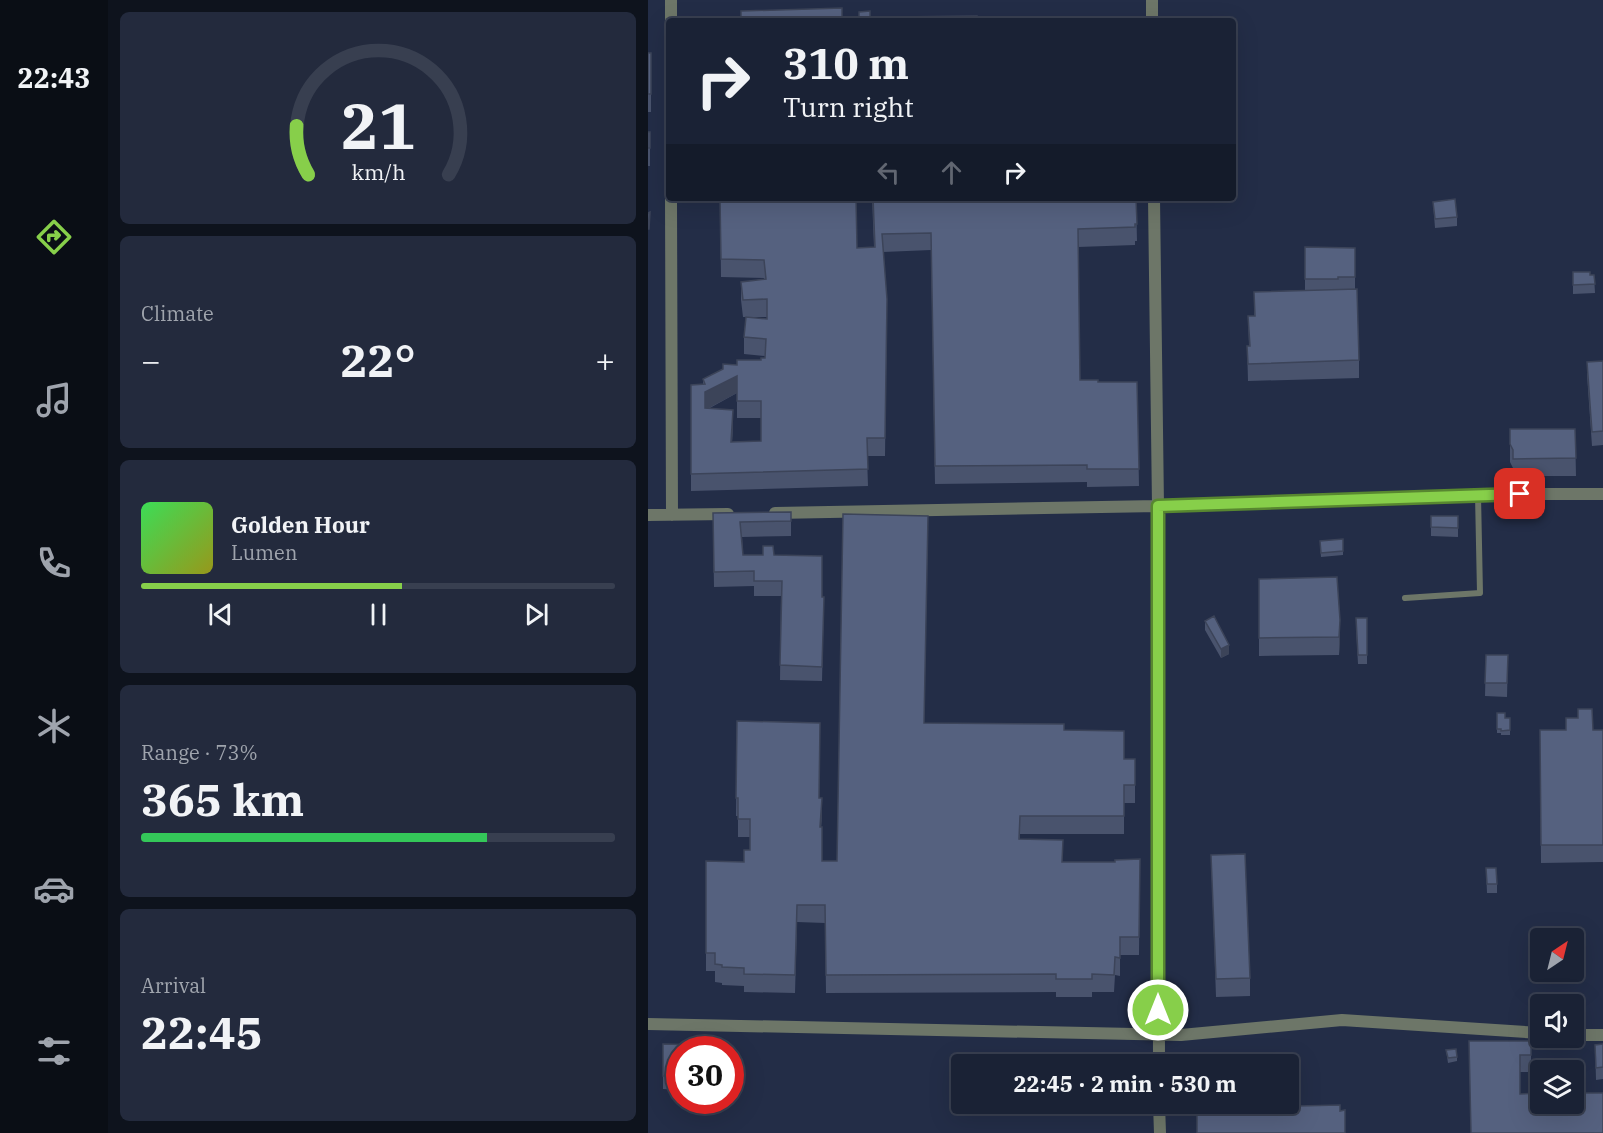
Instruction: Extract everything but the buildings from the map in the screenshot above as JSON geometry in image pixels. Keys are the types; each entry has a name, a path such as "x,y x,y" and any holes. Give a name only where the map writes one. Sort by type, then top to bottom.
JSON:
{"street":[{"path":"670,0 671,18"},
{"path":"1152,0 1152,18"},
{"path":"671,201 672,515"},
{"path":"1154,201 1158,506 1159,1054"},
{"path":"767,513 1158,506 1478,495 1603,494"},
{"path":"648,515 743,513"},
{"path":"648,1024 1181,1035 1342,1020 1530,1032"},
{"path":"1584,1035 1603,1035"},
{"path":"1159,1114 1160,1133"}],"lane":[{"path":"1405,598 1480,593 1478,495"}],"route":[{"path":"1158,1010 1158,506 1520,494"}]}
